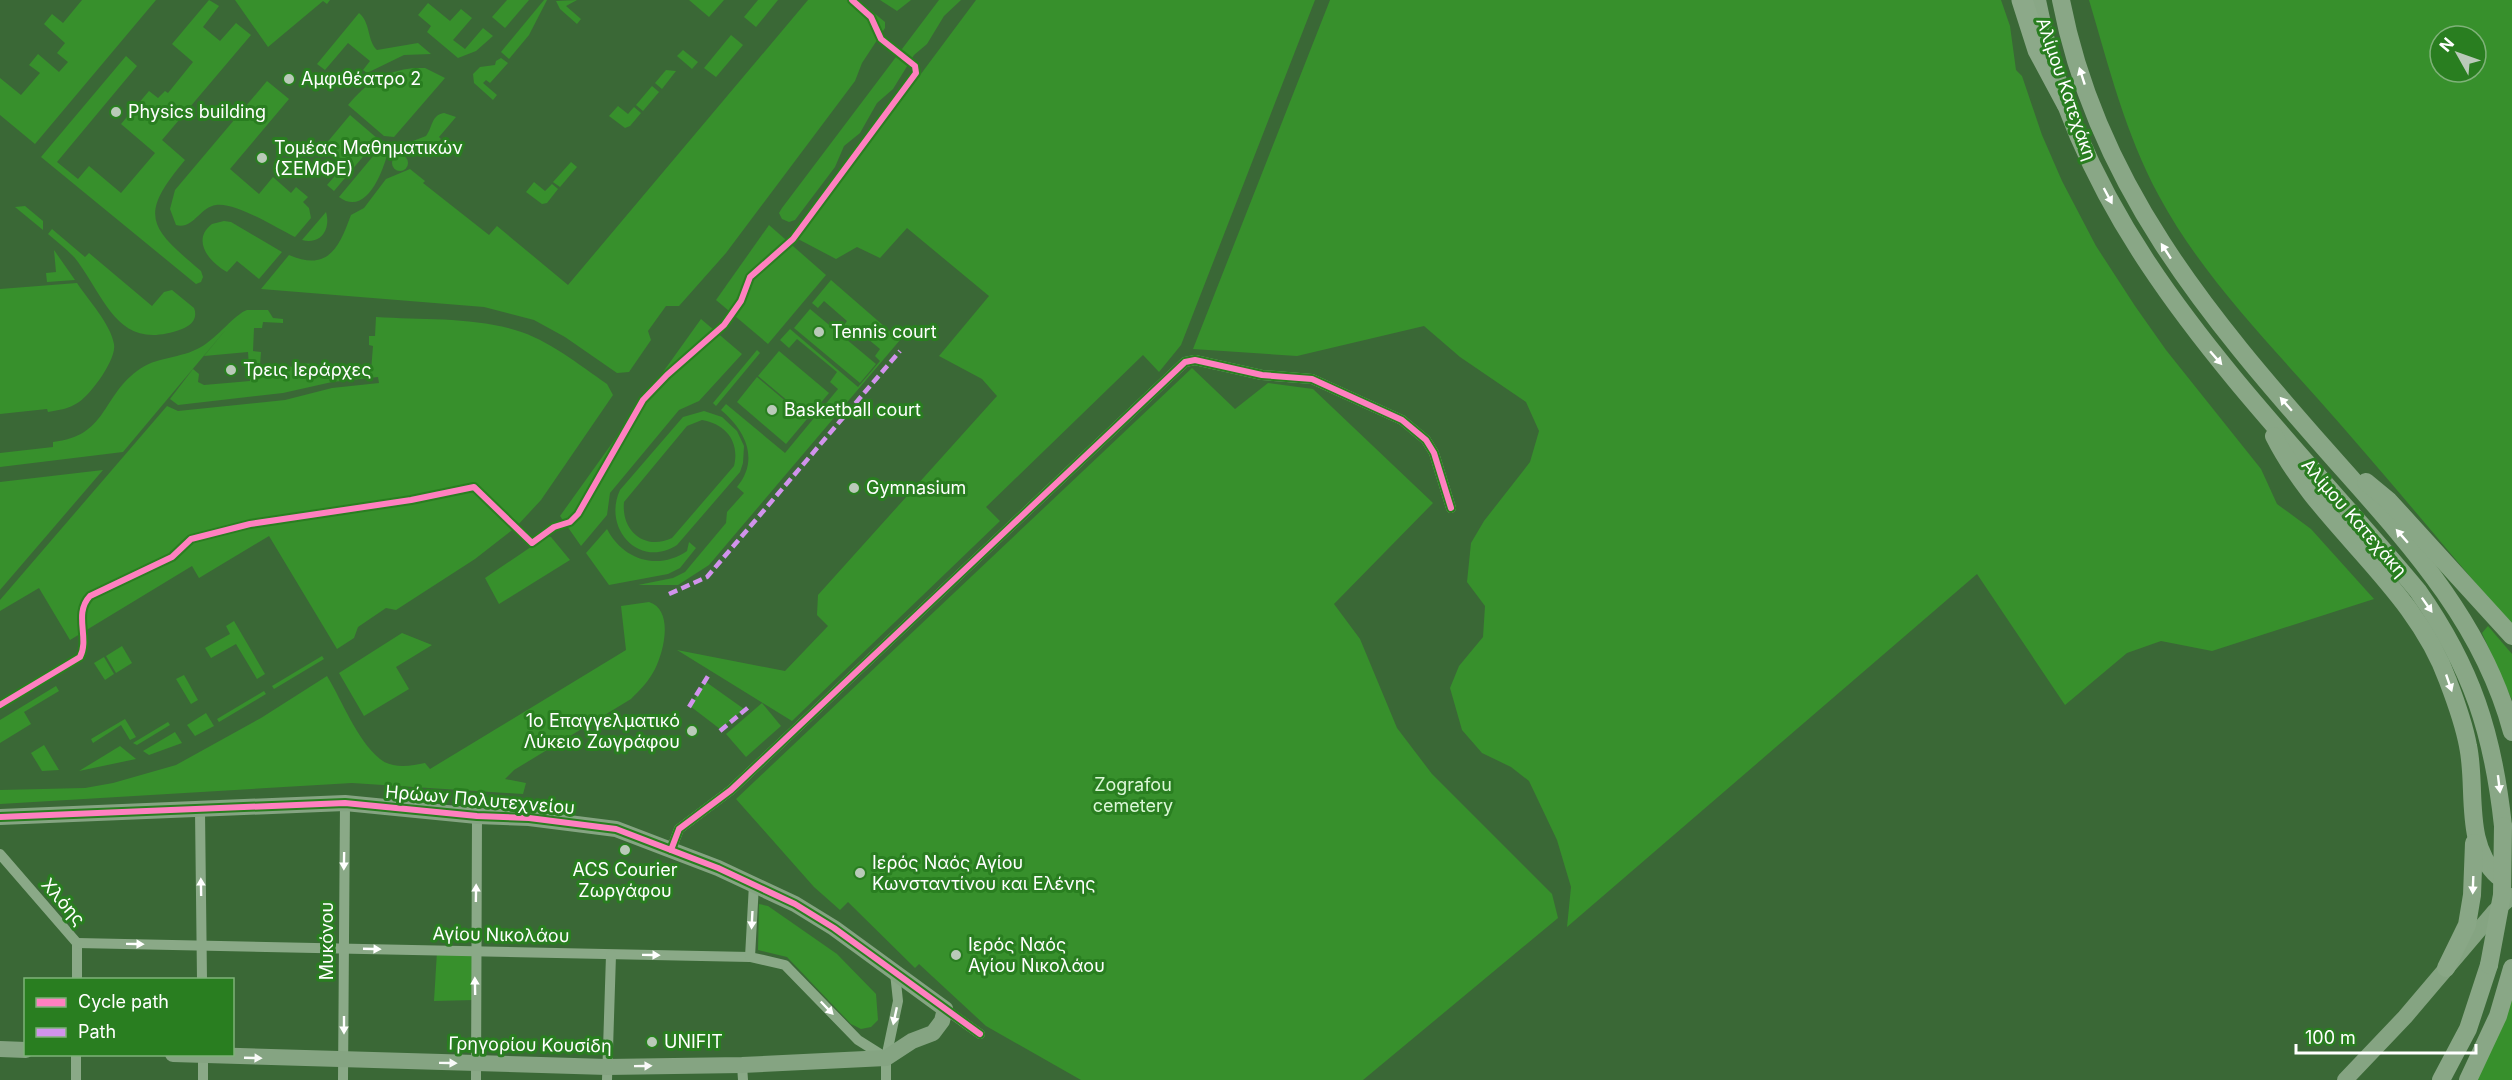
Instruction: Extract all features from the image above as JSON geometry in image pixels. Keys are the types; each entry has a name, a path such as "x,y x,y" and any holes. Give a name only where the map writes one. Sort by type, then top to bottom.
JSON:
{"highway":[{"path":"2022,0 2038,50 2067,104"}],"main road":[{"name":"Αλίμου Κατεχάκη","path":"2037,0 2067,104 2094,171 2128,234 2203,343 2394,563 2443,629 2465,670 2489,735 2498,781 2503,826 2502,895 2489,965 2468,1029 2441,1080"},
{"name":"Αλίμου Κατεχάκη","path":"2061,0 2089,97 2114,159 2149,224 2220,327 2404,539 2449,596 2485,659 2512,732"},
{"path":"2262,411 2290,468 2393,589 2439,657 2469,746 2475,826 2472,895 2467,925 2446,968"},
{"path":"2325,448 2390,501 2512,636"},
{"path":"2475,826 2481,855 2505,878"},
{"path":"2468,1080 2498,1016 2512,968"}],"street":[{"path":"671,850 679,830 730,790 1185,362 1195,360 1262,375 1312,379 1402,420 1426,440 1434,453 1451,508"},
{"name":"Ηρώων Πολυτεχνείου","path":"0,817 200,811 345,803 477,816 529,818 616,829 754,884 795,904 834,928 945,1009"},
{"name":"Μυκόνου","path":"343,1080 345,803"},
{"path":"200,811 202,978"},
{"path":"476,1072 477,816"},
{"name":"Χλόης","path":"0,854 77,943 77,978"},
{"path":"750,957 754,884"},
{"path":"2344,1080 2405,1017 2512,896"},
{"name":"Αγίου Νικολάου","path":"77,943 750,957 785,965 858,1040 886,1058"},
{"path":"607,1073 611,955"},
{"path":"886,1080 886,1058 898,1001 895,974"},
{"path":"886,1058 912,1041 934,1032 942,1021 945,1009 980,1034"},
{"path":"0,1049 24,1050"},
{"path":"76,1056 76,1080"},
{"path":"203,1056 203,1080"},
{"name":"Γρηγορίου Κουσίδη","path":"226,1056 344,1061 476,1072 607,1073 743,1072 886,1058"}],"green space":[{"path":"82,0 156,0 35,144 0,115 0,78 21,95 40,73 29,65 38,54 59,72 68,62 57,53 65,43 44,24 52,14 63,23"},
{"path":"209,0 219,6 203,27 220,41 236,23 251,35 162,140 185,160 160,195 156,208 156,220 170,243 201,271 203,277 201,282 196,284 41,157 126,56 137,66 57,162 78,179 89,166 121,193 155,153 121,124 149,91 158,98 165,91 168,93 193,62 172,44"},
{"path":"235,0 330,0 327,4 323,1 268,47"},
{"path":"507,0 529,0 505,28 492,17"},
{"path":"544,0 547,0 529,35 509,59 501,52"},
{"path":"577,0 566,6 581,19 577,24 560,9 556,1"},
{"path":"689,0 724,0 709,17"},
{"path":"758,0 778,0 756,27 744,17"},
{"path":"808,0 858,0 885,22 885,28 862,63 855,81 726,253 679,306 666,306 648,331 651,340 629,372 617,373 565,337 534,320 484,307 261,289 289,255 314,260 330,253 342,237 351,215 364,208 386,179 410,169 425,181 423,183 489,235 497,226 568,285"},
{"path":"880,0 911,0 897,11"},
{"path":"939,0 961,0 944,16 927,44 914,55 893,89 877,103 860,133 844,146 835,167 795,220 789,222 782,219 779,213 782,208"},
{"path":"976,0 1315,0 1181,345 1159,372 1143,355 986,507 1000,521 792,721 677,650 785,671 828,626 817,615 818,595 997,396 982,379 939,356 989,296 907,228 880,258 857,247 836,259 798,239"},
{"path":"1330,0 2001,0 2010,26 2016,70 2022,76 2042,135 2062,181 2096,246 2166,350 2261,469 2277,504 2311,529 2374,599 2212,651 2161,641 2127,653 2065,705 1977,574 1567,927 1571,887 1557,840 1529,781 1511,767 1482,753 1462,730 1450,688 1459,666 1483,637 1485,606 1467,582 1471,543 1484,521 1530,462 1539,431 1526,402 1460,357 1424,326 1297,356 1193,349"},
{"path":"2089,0 2512,0 2512,626 2212,277 2175,224 2159,196 2127,124"},
{"path":"428,3 450,21 461,9 472,18 453,40 465,49 483,28 493,36 476,51 458,58 427,32 431,26 418,15"},
{"path":"359,13 363,17 377,50 418,43 431,54 404,55 367,73 363,70 370,61 348,43 325,70 317,64"},
{"path":"731,35 743,45 716,77 704,68"},
{"path":"683,50 698,62 692,69 677,56"},
{"path":"501,58 508,63 490,83 486,80 483,83 497,95 493,100 474,83 473,74 480,67 495,65 496,61"},
{"path":"425,68 445,78 394,137 384,136 348,105 362,90 377,79 394,72"},
{"path":"666,70 676,71 662,89 655,83"},
{"path":"267,81 289,99 230,169 259,194 273,177 291,193 296,187 308,197 303,202 309,208 311,218 295,237 245,211 224,205 210,207 187,224 176,225 170,209 175,190"},
{"path":"652,86 659,92 643,111 636,105"},
{"path":"618,106 628,114 634,107 641,113 630,126 625,128 609,116"},
{"path":"444,113 456,117 439,137 441,139 432,150 422,142 414,151 411,146 413,141 426,136 434,119"},
{"path":"350,115 378,139 334,191 327,185 346,163 325,145"},
{"path":"384,143 389,148 373,188 358,201 349,202 339,197"},
{"path":"400,155 406,157 408,163 406,169 400,171 394,169 392,163 394,157"},
{"path":"571,162 577,167 560,187 553,182"},
{"path":"534,182 545,191 552,184 558,189 547,203 542,204 526,192"},
{"path":"25,206 43,221 43,230 15,207"},
{"path":"326,212 327,224 323,234 314,240 302,240"},
{"path":"231,222 282,252 259,279 237,261 227,272 209,257 203,244 203,237 212,224"},
{"path":"769,225 826,275 768,344 716,300"},
{"path":"52,229 85,257 89,253 152,306 164,292 172,290 194,308 193,321 182,329 161,334 144,334 130,329 108,308 75,258 48,234"},
{"path":"54,250 75,280 47,282 46,273 56,272"},
{"path":"831,280 900,340 709,565 678,585 638,585 673,578 685,572 726,523 727,512 744,493 737,487 748,466 747,446 737,427 721,410 726,404 785,453 838,389 830,382 837,372 797,339 789,348 780,340 790,329 858,387 880,361 875,356 880,349 856,329 850,335 842,328 847,321 824,301 818,308 812,303"},
{"path":"77,283 104,320 112,336 114,350 102,376 79,402 64,409 0,414 0,289"},
{"path":"810,309 876,364 860,383 794,328"},
{"path":"247,310 268,310 273,318 283,319 283,323 263,322 262,328 254,328 253,351 261,352 260,365 296,367 296,363 315,364 315,368 371,371 373,346 369,345 369,336 375,336 376,317 464,321 499,326 528,334 563,353 607,384 613,395 541,500 516,527 475,559 396,610 386,608 358,627 354,638 337,649 269,536 199,578 192,566 70,640 39,588 0,611 0,600 167,406 178,411 285,400 332,388 379,383 378,377 332,382 283,393 178,405 170,399 193,369 199,374 198,382 204,385 250,381 248,352 204,356 228,327 123,452 0,467 0,453 53,447 53,442 84,432 94,424 116,393 137,371 152,363 201,347"},
{"path":"701,319 742,354 699,401 679,410 610,493 607,515 581,546 560,516"},
{"path":"757,350 760,353 716,406 713,403"},
{"name":"Basketball court","path":"779,351 829,393 808,418 758,376"},
{"name":"Zografou cemetery","path":"1192,368 1235,409 1268,383 1313,389 1433,503 1334,604 1360,639 1397,728 1432,774 1552,894 1558,918 1363,1080 1081,1080 986,1026 919,964 915,968 848,902 840,910 814,887 736,799"},
{"name":"Basketball court","path":"757,377 807,419 786,444 737,402"},
{"path":"704,411 722,417 737,431 744,446 743,463 740,472 677,545 663,551 650,552 628,541 620,531 616,518 616,505 620,490 683,417","holes":["702,420 711,422 724,430 733,442 734,466 672,538 653,542 637,536 626,522 624,502 687,426"]},
{"path":"103,470 0,590 0,482"},
{"path":"607,529 622,548 642,559 653,561 676,557 687,551 689,542 696,548 680,568 668,574 609,585 586,553"},
{"path":"547,536 551,537 570,560 499,604 485,578"},
{"path":"649,602 657,606 662,613 665,632 661,652 650,677 631,699 514,770 505,779 526,783 523,794 352,783 0,804 0,790 85,788 113,783 176,765 261,718 327,676 357,731 371,751 390,764 408,766 425,763 430,769 626,650 621,606"},
{"path":"234,621 265,674 257,679 236,644 211,658 205,648 230,634 226,626"},
{"path":"2488,626 2512,654 2512,700 2482,633"},
{"path":"402,633 432,645 396,667 409,689 364,716 339,673"},
{"path":"122,646 132,663 116,673 106,656"},
{"path":"322,656 324,659 274,689 272,686"},
{"path":"104,657 114,674 105,680 94,663"},
{"path":"184,675 198,700 191,704 176,679"},
{"path":"706,682 744,709 720,729 690,706"},
{"path":"56,686 59,691 24,712 31,724 0,743 0,720"},
{"path":"264,691 266,694 219,722 217,719"},
{"path":"762,703 781,726 746,757 726,734"},
{"path":"206,713 214,726 195,736 187,725"},
{"path":"125,719 136,737 130,740 121,725 93,743 91,739"},
{"path":"168,722 170,725 137,745 133,743"},
{"path":"175,732 182,743 149,755 143,751"},
{"path":"44,745 59,770 42,771 31,753"},
{"path":"120,746 136,759 79,771"},
{"path":"759,904 768,906 837,954 876,994 878,1020 871,1027 861,1029 851,1024 787,957 758,950"},
{"path":"437,952 474,953 475,1000 434,1001"},
{"path":"2512,971 2512,1080 2472,1080"}],"marked path":[{"path":"669,594 707,577 900,351"},
{"path":"689,707 708,676"},
{"path":"720,731 751,705"}],"cycle path":[{"path":"0,705 80,657 83,650 83,610 90,596 172,557 191,539 250,524 411,500 474,487 532,543 554,527 570,522 578,514 643,400 667,375 724,325 741,301 750,277 793,239 916,73 915,66 881,39 871,17 852,0"},
{"path":"671,850 679,829 731,790 1185,362 1195,360 1262,375 1312,379 1402,420 1426,440 1434,453 1451,508"},
{"path":"0,817 345,803 477,816 529,818 616,829 718,868 795,904 834,928 980,1034"}],"place":[{"name":"Αμφιθέατρο 2","path":"289,79"},
{"name":"Physics building","path":"116,112"},
{"name":"Τομέας Μαθηματικών (ΣΕΜΦΕ)","path":"262,158"},
{"name":"Tennis court","path":"819,332"},
{"name":"Τρεις Ιεράρχες","path":"231,370"},
{"name":"Basketball court","path":"772,410"},
{"name":"Gymnasium","path":"854,488"},
{"name":"1ο Επαγγελματικό Λύκειο Ζωγράφου","path":"692,731"},
{"name":"ACS Courier Ζωργάφου","path":"625,850"},
{"name":"Ιερός Ναός Αγίου Κωνσταντίνου και Ελένης","path":"860,873"},
{"name":"Ιερός Ναός Αγίου Νικολάου","path":"956,955"},
{"name":"UNIFIT","path":"652,1042"}]}
